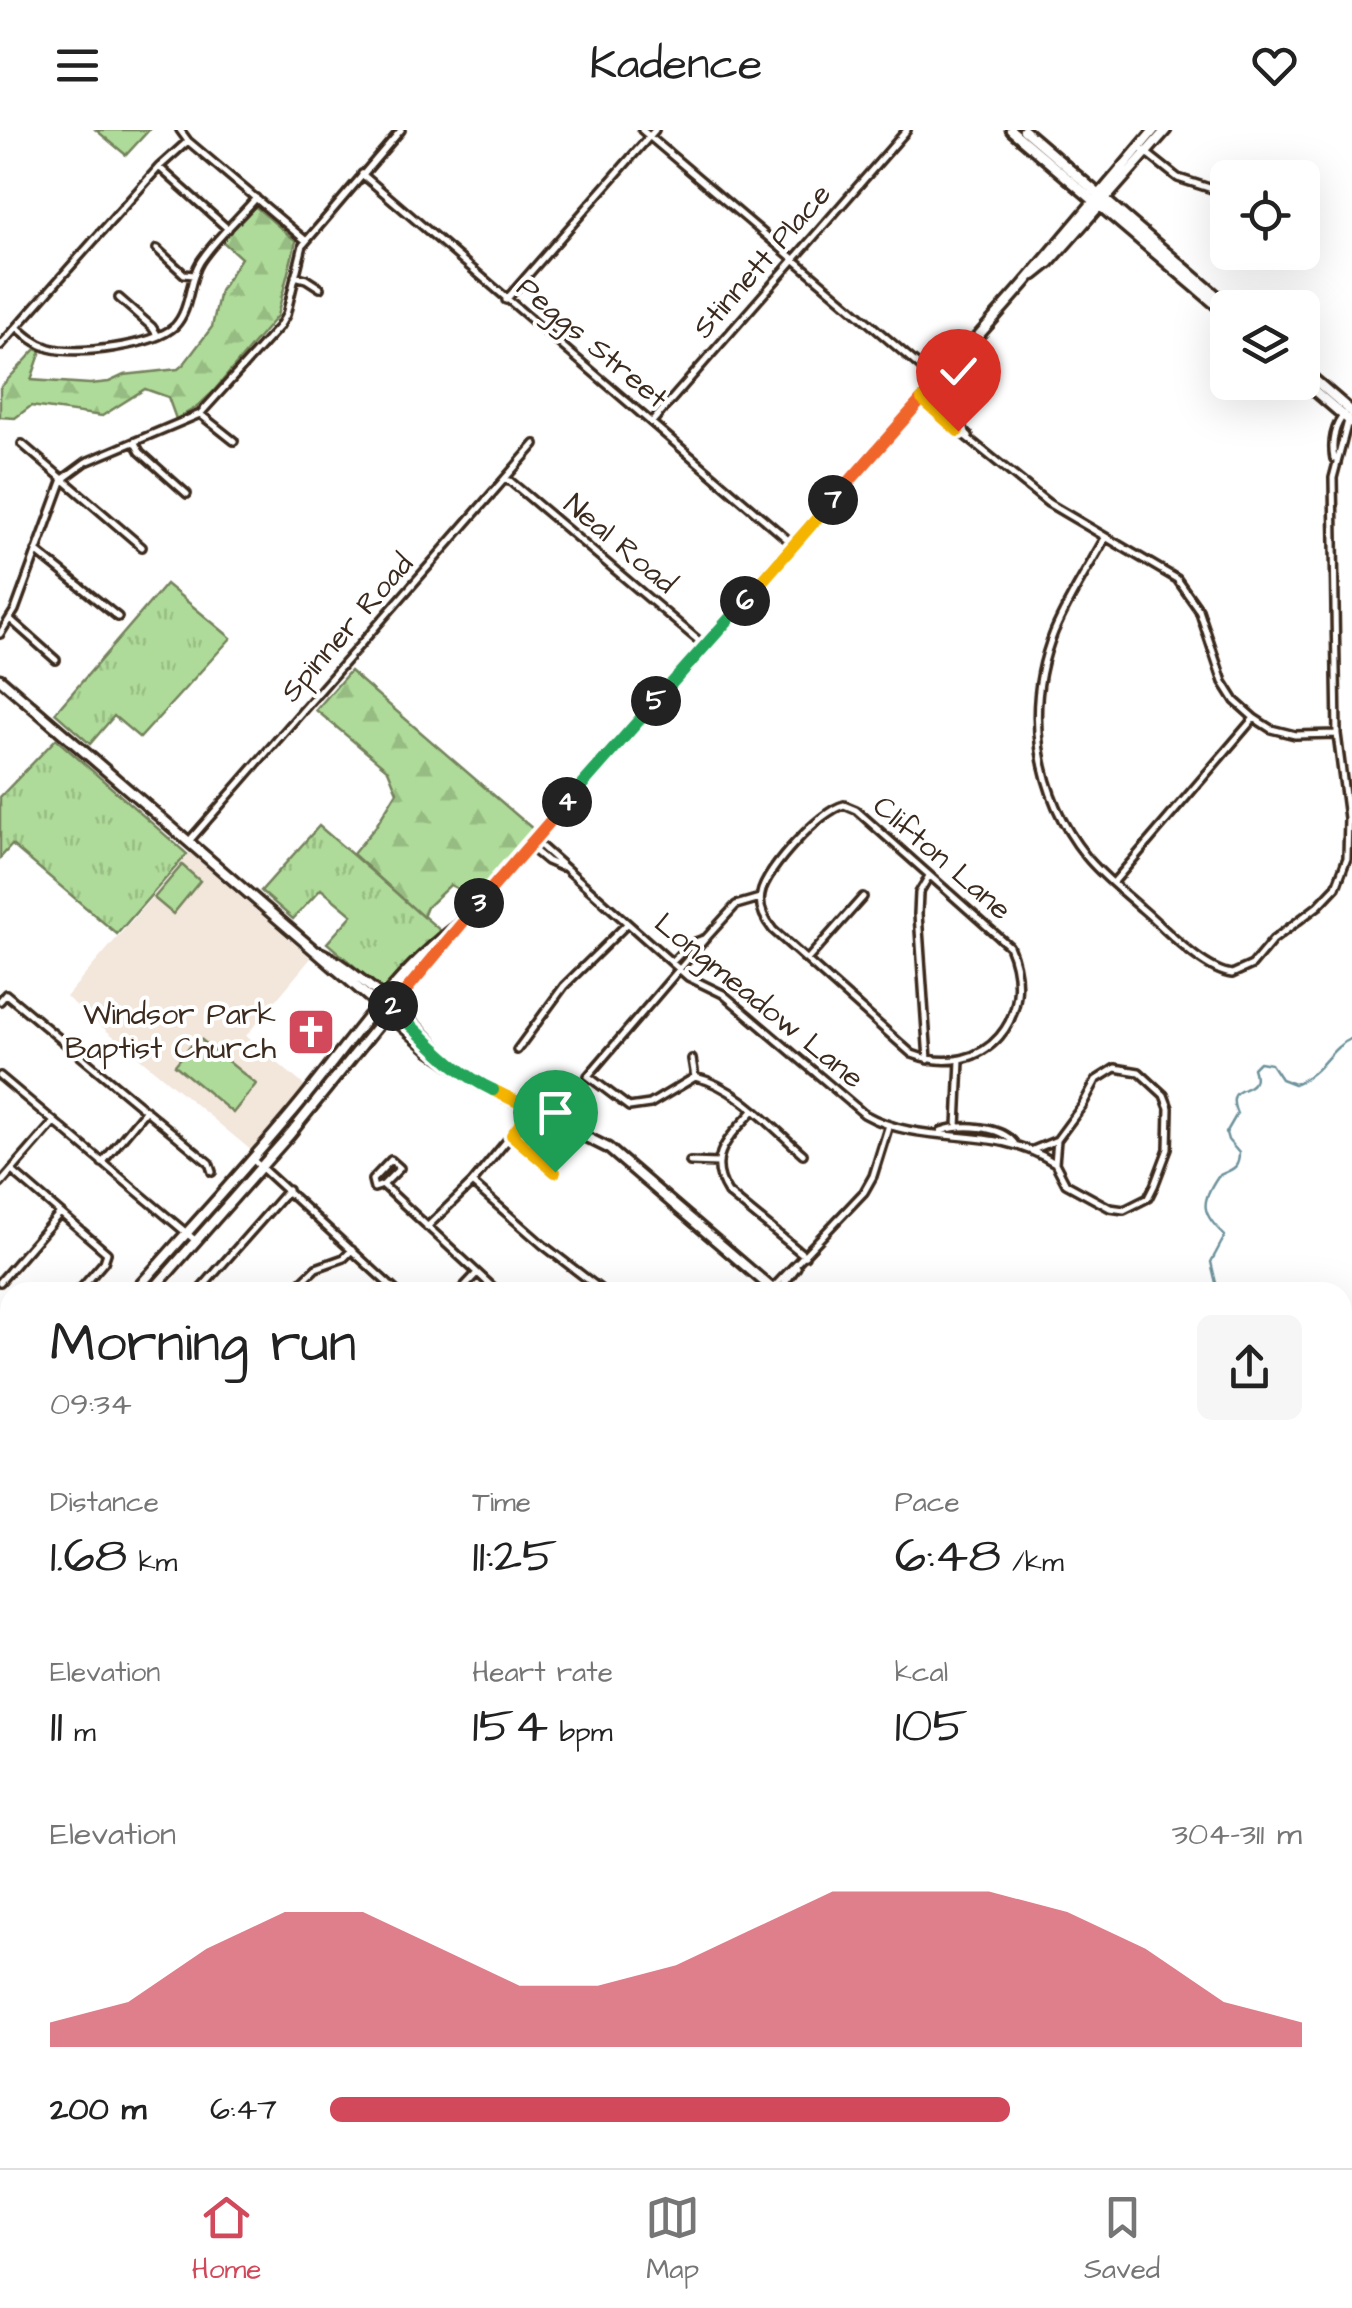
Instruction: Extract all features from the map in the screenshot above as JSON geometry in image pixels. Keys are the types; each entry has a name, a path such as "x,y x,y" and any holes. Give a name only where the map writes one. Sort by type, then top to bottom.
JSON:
{"main road":[{"path":"1011,130 1210,290"},
{"path":"1024,130 1210,299"},
{"path":"1143,150 1154,130"},
{"path":"160,1282 340,1072 430,950 460,924 1023,284 1049,263 1143,150 1166,130"},
{"path":"1320,387 1349,416"},
{"path":"1320,394 1349,416"},
{"path":"0,680 434,1045 440,1056 480,1084 608,1148 765,1282"},
{"path":"143,1282 385,1007"},
{"path":"331,1065 340,1072"}],"street":[{"path":"180,130 188,141 306,240"},
{"path":"0,634 10,619 62,480 86,462 200,414 279,327 306,240 401,130"},
{"path":"642,130 937,382"},
{"path":"506,300 655,130"},
{"name":"Stinnett Place","path":"652,422 907,130"},
{"path":"0,346 159,167 188,141"},
{"path":"1143,150 1178,178 1210,188"},
{"path":"159,167 228,229"},
{"name":"Peggs Street","path":"362,174 794,545"},
{"path":"17,326 38,344 61,350 94,350 158,336 173,328 204,257 256,198"},
{"path":"157,249 184,274 194,275"},
{"path":"295,276 320,288"},
{"path":"118,298 158,336"},
{"path":"923,398 938,404 971,438 1048,503 1176,579 1199,610 1222,682 1235,702 1254,718 1272,729 1295,734 1336,734"},
{"path":"200,414 234,441"},
{"path":"1104,538 1044,658 1036,729 1050,793 1085,855 1112,883 1211,968 1232,974 1251,966 1273,940 1318,906 1336,886 1344,868 1348,818 1336,734 1332,448 1337,423 1349,416"},
{"path":"135,442 140,452 187,494"},
{"path":"22,444 142,547"},
{"name":"Spinner Road","path":"190,840 535,444"},
{"name":"Neal Road","path":"504,480 510,481 705,646"},
{"path":"36,551 118,617"},
{"path":"10,619 56,660"},
{"path":"1112,883 1254,718"},
{"name":"Clifton Lane","path":"760,898 773,870 816,821 833,808 844,805 856,810 1009,946 1016,961 1017,1008 987,1048 960,1060"},
{"name":"Longmeadow Lane","path":"531,843 547,861 568,870 679,969 723,994 864,1114 888,1128 957,1131 988,1137 1033,1150 1055,1164"},
{"path":"928,1060 918,900 929,876"},
{"path":"807,960 863,897"},
{"path":"803,1154 724,1088 695,1078 650,1104 628,1107 588,1076 736,905 760,898 764,917 774,930 912,1054 928,1060 960,1060 957,1131"},
{"path":"517,1050 564,986 627,924"},
{"path":"672,962 690,944 706,938"},
{"path":"690,944 697,951"},
{"path":"0,1001 6,994 209,1163 212,1172"},
{"path":"692,1059 695,1078"},
{"path":"1033,1150 1057,1140 1096,1080 1115,1068 1140,1072 1164,1095 1169,1108 1168,1149 1148,1198 1136,1207 1110,1208 1066,1184 1055,1164 1057,1140"},
{"path":"0,1076 196,1241"},
{"path":"427,1227 472,1183 532,1109"},
{"path":"102,1163 146,1110"},
{"path":"753,1112 728,1139 718,1163 720,1180 728,1193 804,1256"},
{"path":"0,1184 54,1122"},
{"path":"783,1282 864,1192 888,1128"},
{"path":"512,1135 555,1172"},
{"path":"252,1158 386,1282"},
{"path":"397,1162 400,1168 383,1186 374,1188 372,1180 385,1163 397,1162"},
{"path":"690,1162 718,1163"},
{"path":"12,1171 106,1250 106,1258 86,1282"},
{"path":"472,1183 591,1282"},
{"path":"383,1186 486,1282"},
{"path":"207,1282 288,1190"},
{"path":"0,1282 60,1212"},
{"path":"301,1282 316,1268 344,1258 352,1250"},
{"path":"469,1282 477,1274"}],"shaded area":[{"path":"190,853 311,958 246,1036 306,1087 252,1151 66,997"}],"green space":[{"path":"96,130 149,130 126,155"},
{"path":"256,207 296,241 277,316 197,407 176,419 168,397 145,389 102,416 31,406 15,418 0,417 0,388 36,349 41,351 31,380 90,384 124,375 178,369 212,327 220,291 241,258 222,241"},
{"path":"166,584 231,638 140,738 114,716 90,744 55,713"},
{"path":"350,671 534,830 463,912 460,890 450,885 427,907 423,917 353,854 397,792 388,770 316,710"},
{"path":"56,739 187,854 117,934 12,845 0,858 0,797"},
{"path":"319,826 441,931 388,989 381,989 327,943 352,915 321,889 293,919 261,891"},
{"path":"182,865 200,881 173,914 154,898"},
{"path":"198,1037 256,1084 233,1113 175,1065"}],"waterway":[{"path":"1216,1282 1211,1262 1225,1236 1208,1214 1206,1201 1218,1176 1237,1163 1239,1153 1226,1133 1237,1114 1235,1096 1253,1084 1253,1068 1259,1062 1271,1064 1281,1079 1294,1084 1312,1074 1352,1038"}],"place":[{"name":"Windsor Park Baptist Church","path":"311,1032"}],"route":[{"path":"555,1172 512,1135 532,1109 480,1084 440,1056 434,1045 392,1008 460,924 923,398 958,431"}]}
